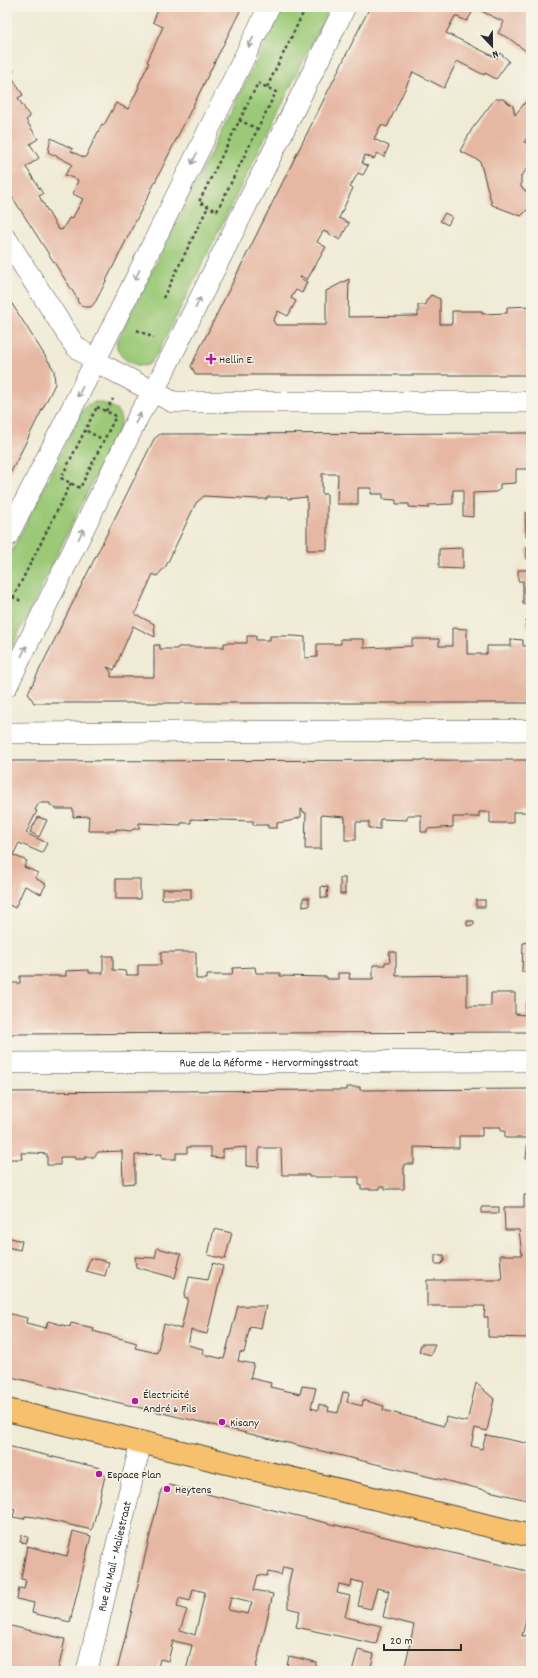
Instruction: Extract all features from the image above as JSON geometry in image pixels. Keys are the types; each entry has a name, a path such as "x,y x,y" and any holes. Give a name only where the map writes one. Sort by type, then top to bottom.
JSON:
{"main road":[{"path":"7,1410 531,1536"}],"street":[{"path":"7,537 269,7"},
{"path":"7,686 140,413 153,393 346,7"},
{"path":"7,240 75,346 95,361 153,393 173,402 531,402"},
{"path":"7,733 531,730"},
{"name":"Rue de la Réforme - Hervormingsstraat","path":"7,1063 531,1061"},
{"name":"Rue du Mail - Maliestraat","path":"87,1671 141,1442"}],"path":[{"path":"267,87 306,7"},
{"path":"258,83 276,92 217,211 199,202 239,120 258,83"},
{"path":"239,120 258,129"},
{"path":"163,298 208,207"},
{"path":"159,295 168,300"},
{"path":"133,335 139,323"},
{"path":"136,330 154,338"},
{"path":"152,344 157,332"},
{"path":"106,411 112,399"},
{"path":"97,406 116,416 80,488 61,478 85,430 97,406"},
{"path":"85,430 104,440"},
{"path":"13,598 70,483"}],"green space":[{"path":"283,7 330,7 157,355 148,365 143,366 132,363 126,360 119,352 117,342"},
{"path":"96,402 106,404 114,408 121,419 121,424 7,657 7,561 83,409 87,405"}],"building":[{"path":"159,7 242,7 96,301 91,307 85,307 78,303 77,298 7,189 7,63 14,71 10,74 23,95 18,98 30,117 26,120 38,139 30,144 39,158 26,167 43,194 39,196 58,229 62,230 69,218 72,219 83,199 73,194 78,180 65,175 72,164 48,152 51,138 73,149 71,151 85,158 102,124 104,125 116,103 128,109 139,87 138,86 149,63 147,62 163,27 153,22"},
{"path":"370,7 531,7 531,55 510,39 498,33 504,22 475,8 467,21 455,16 446,33 497,58 500,53 509,61 496,79 485,73 484,75 457,61 444,88 413,72 387,127 381,125 374,139 389,146 384,157 377,153 374,159 365,155 362,163 368,166 363,175 358,173 350,187 353,188 339,218 349,223 340,240 324,231 322,233 317,242 326,247 307,280 301,276 300,278 307,282 302,293 296,290 291,298 296,301 288,316 278,311 273,321 276,325 326,325 326,291 349,279 348,317 418,316 418,305 426,305 426,301 431,295 440,299 440,324 452,324 452,311 482,311 482,314 507,313 507,307 531,306 531,375 196,375 191,366"},
{"path":"531,95 531,133 524,142 531,145 531,165 521,176 521,187 531,196 531,206 521,216 492,205 480,161 460,151 472,129 495,99 503,99 513,106 515,115"},
{"path":"445,213 452,217 448,225 440,221"},
{"path":"7,296 54,370 55,384 7,480 7,389 9,385 7,383"},
{"path":"531,433 531,469 516,469 516,483 500,484 500,489 496,492 473,493 473,517 463,516 463,490 453,490 453,504 429,505 429,508 409,507 409,504 396,504 396,500 383,499 383,494 371,494 372,488 358,488 358,504 337,504 338,474 322,474 322,494 327,494 327,550 307,550 307,497 288,499 287,497 267,497 267,499 258,499 204,496 196,503 166,566 157,576 153,574 135,614 154,624 155,637 133,626 114,670 107,667 111,672 111,677 154,677 154,645 160,645 160,649 177,649 178,647 224,647 224,643 247,643 247,636 256,636 256,640 270,640 270,636 305,637 305,658 317,657 317,644 341,644 341,639 364,639 364,648 412,646 412,639 439,639 439,646 452,646 452,628 467,629 467,654 487,654 487,646 511,646 511,639 523,640 523,646 531,646 531,703 34,703 28,693 154,439 160,434"},
{"path":"525,513 531,513 531,536 526,536"},
{"path":"463,548 463,569 439,568 439,549"},
{"path":"527,548 531,548 531,559 527,559"},
{"path":"518,570 531,570 531,604 523,604 523,581 518,581"},
{"path":"531,615 531,628 526,628 526,621"},
{"path":"531,760 531,812 513,812 513,823 490,823 490,812 479,812 479,817 453,817 453,827 427,829 427,832 421,832 421,815 407,815 407,820 380,819 380,829 369,828 369,822 356,822 356,840 345,840 345,817 321,815 321,849 305,849 306,813 301,809 301,817 290,821 277,823 277,828 268,828 268,825 253,825 253,821 191,819 191,823 181,823 181,825 139,823 139,829 130,831 116,829 116,831 88,831 89,816 73,817 73,809 57,809 50,805 50,803 39,803 35,810 37,811 26,833 47,843 42,853 19,843 13,855 27,861 24,867 38,873 35,878 46,884 41,894 25,886 15,908 9,905 7,910 7,761"},
{"path":"38,817 47,820 39,837 30,832"},
{"path":"529,846 531,846 531,858 529,858"},
{"path":"340,878 345,878 345,894 340,894"},
{"path":"116,879 140,879 140,899 116,899"},
{"path":"321,886 328,887 327,898 321,898"},
{"path":"162,889 191,889 191,899 162,899"},
{"path":"529,892 531,892 531,900 529,900"},
{"path":"303,898 309,898 309,906 303,907"},
{"path":"476,900 485,900 485,907 476,907"},
{"path":"467,921 474,921 474,925 467,926"},
{"path":"531,942 531,972 522,972 523,943"},
{"path":"161,952 196,952 196,979 207,979 207,975 232,975 233,968 255,967 256,973 280,973 280,976 327,977 327,979 338,979 338,973 350,973 349,979 373,979 373,965 385,965 385,962 390,962 389,952 396,952 396,976 467,975 467,1006 491,1006 491,993 515,993 515,1014 526,1015 526,1004 531,1005 531,1032 7,1034 7,980 9,980 9,983 20,983 20,976 66,976 66,971 89,970 89,973 103,973 103,956 113,956 113,970 125,971 126,975 138,975 138,965 161,965"},
{"path":"347,1087 360,1087 360,1090 531,1089 531,1159 526,1159 528,1138 505,1138 505,1131 501,1131 501,1127 482,1127 482,1136 459,1136 459,1148 414,1147 414,1164 404,1164 404,1189 385,1189 385,1186 380,1186 380,1189 361,1189 361,1185 359,1185 359,1177 309,1177 309,1175 282,1175 281,1148 259,1148 259,1167 246,1166 246,1147 223,1149 223,1158 211,1157 211,1147 187,1147 187,1153 176,1153 176,1159 162,1159 162,1154 135,1155 135,1183 123,1184 122,1151 98,1152 94,1157 85,1157 85,1159 60,1157 60,1165 47,1165 47,1154 35,1153 21,1153 22,1159 10,1159 10,1162 7,1162 7,1092 347,1090"},
{"path":"529,1182 531,1182 531,1338 488,1337 488,1317 484,1317 485,1306 427,1306 427,1280 502,1280 500,1255 522,1255 519,1230 505,1230 504,1207 524,1207 524,1195 529,1195"},
{"path":"482,1207 499,1207 499,1213 482,1213"},
{"path":"214,1229 232,1233 225,1259 208,1255"},
{"path":"7,1237 22,1241 20,1250 7,1247"},
{"path":"157,1248 181,1254 175,1278 136,1267 135,1257 155,1258"},
{"path":"435,1255 444,1255 444,1261 441,1264 435,1264"},
{"path":"90,1258 109,1262 105,1276 86,1271"},
{"path":"213,1263 223,1266 207,1334 191,1330 188,1345 203,1349 202,1354 224,1359 238,1306 266,1306 261,1328 250,1326 244,1353 240,1352 238,1361 254,1364 250,1378 271,1383 270,1387 300,1394 302,1386 316,1388 311,1408 318,1410 319,1404 329,1407 328,1411 338,1413 343,1392 349,1393 347,1402 362,1406 363,1400 384,1406 383,1410 444,1426 446,1417 467,1422 476,1383 494,1399 487,1431 475,1428 471,1446 482,1449 486,1435 531,1444 531,1501 7,1376 7,1313 27,1318 26,1323 46,1328 48,1321 70,1327 71,1323 94,1328 93,1331 137,1343 135,1348 157,1353 164,1324 181,1329 188,1298 184,1297 189,1277 208,1280"},
{"path":"421,1344 435,1344 431,1355 419,1352"},
{"path":"7,1446 100,1468 105,1476 92,1530 35,1517 25,1516 24,1519 13,1517 15,1509 7,1507"},
{"path":"169,1485 531,1572 531,1623 528,1623 529,1619 526,1619 522,1636 531,1635 531,1671 404,1671 414,1625 383,1617 389,1591 377,1588 371,1609 358,1606 363,1583 352,1580 351,1587 339,1584 337,1593 350,1596 345,1617 381,1626 376,1644 296,1627 300,1611 288,1608 288,1586 292,1569 283,1567 281,1575 268,1572 267,1576 258,1575 254,1590 273,1594 255,1671 186,1671 192,1645 173,1641 168,1661 160,1659 157,1671 117,1671 161,1490","holes":["193,1589 205,1592 195,1635 180,1630 187,1610 177,1607 179,1598 190,1601","231,1597 252,1602 248,1614 228,1610"]},
{"path":"73,1531 91,1536 70,1622 32,1613 34,1603 17,1599 19,1588 24,1589 26,1580 21,1579 27,1546 67,1556"},
{"path":"22,1535 28,1537 27,1543 20,1542"},
{"path":"7,1625 65,1639 58,1671 7,1671"},
{"path":"358,1650 374,1654 370,1671 352,1671"},
{"path":"289,1656 316,1662 316,1666 333,1671 286,1671"}],"place":[{"name":"Hellin E.","path":"211,359"},
{"name":"Électricité André & Fils","path":"135,1401"},
{"name":"Kisany","path":"222,1422"},
{"name":"Espace Plan","path":"99,1474"},
{"name":"Heytens","path":"167,1489"}]}
